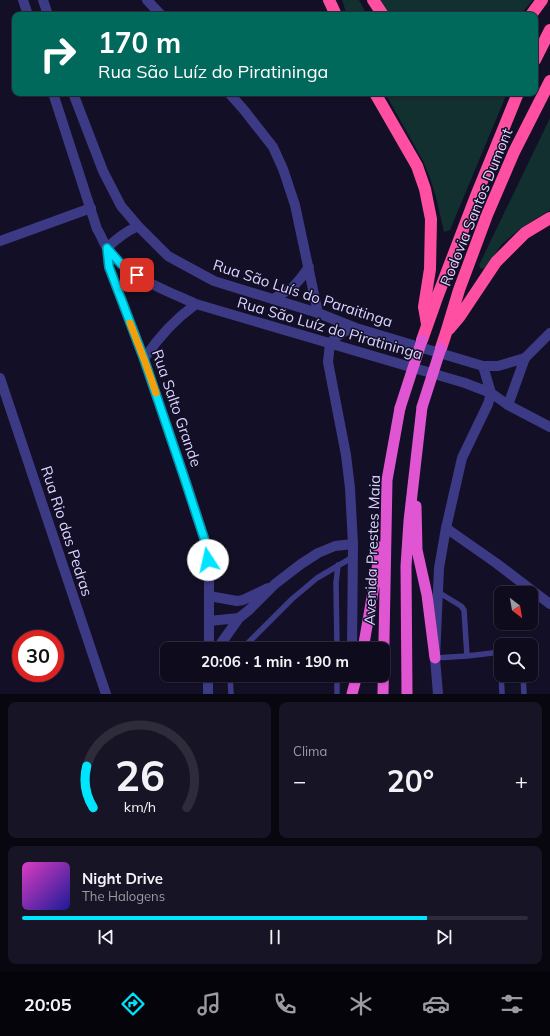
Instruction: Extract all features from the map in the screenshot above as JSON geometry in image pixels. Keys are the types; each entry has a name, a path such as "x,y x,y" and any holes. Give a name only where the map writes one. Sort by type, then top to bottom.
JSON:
{"highway":[{"path":"329,0 335,12"},
{"path":"373,0 381,12"},
{"path":"533,12 542,0"},
{"path":"538,54 550,30"},
{"name":"Rodovia Santos Dumont","path":"441,348 458,290 500,182 550,81"},
{"path":"377,96 417,166 425,188 431,219 430,269 424,307 427,326"},
{"name":"Rodovia Santos Dumont","path":"422,340 517,96"},
{"path":"446,333 460,316 496,262 525,233 550,218"},
{"name":"Avenida Prestes Maia","path":"383,694 387,480 400,408 422,340"},
{"path":"407,694 406,566 409,521 422,407 441,348"},
{"path":"414,478 417,550 428,595 435,658"},
{"path":"364,642 378,563 387,480"},
{"path":"352,694 355,682"}],"street":[{"path":"23,0 27,12"},
{"path":"43,0 47,12"},
{"path":"147,0 157,12"},
{"name":"Rua Salto Grande","path":"54,96 98,229 107,248 109,267 144,359 204,538 209,572 209,642"},
{"name":"Rua São Luís do Paraitinga","path":"74,96 103,171 121,206 138,226 168,256 214,281 318,313 356,328 483,366 498,366 524,358"},
{"path":"232,96 273,147 282,169 295,205 318,313"},
{"path":"0,241 91,208"},
{"path":"107,248 126,231 138,226"},
{"name":"Rua São Luíz do Piratininga","path":"107,248 121,264 137,275 154,285 196,304 465,383 491,393 508,405 550,427"},
{"path":"273,299 292,288 309,267"},
{"path":"144,359 172,323 196,304"},
{"path":"352,642 353,544 350,488 346,455 328,362 330,343 339,334 346,330 356,328"},
{"path":"508,405 524,358 550,334"},
{"path":"438,694 435,658 439,568 446,528 462,458 488,404 491,393 483,366"},
{"name":"Rua Rio das Pedras","path":"0,378 106,694"},
{"path":"446,528 550,604"},
{"path":"222,642 239,618 275,584 301,564 318,553 335,546 353,544"},
{"path":"210,596 237,601 243,600 275,584"},
{"path":"209,620 239,618"},
{"path":"208,682 208,694"},
{"path":"352,682 352,694"}],"lane":[{"path":"249,642 292,599 317,578 353,557"},
{"path":"337,642 336,583 338,565"},
{"path":"438,592 461,606 464,610 467,656"},
{"path":"435,658 494,653"},
{"path":"230,682 230,694"},
{"path":"337,682 337,694"},
{"path":"501,682 502,694"},
{"path":"523,682 524,694"}],"green space":[{"path":"342,0 359,0 365,12 346,12"},
{"path":"377,0 533,0 523,12 385,12"},
{"path":"387,96 506,96 450,230 444,232 436,197 423,161"},
{"path":"550,118 550,210 521,228 502,244 485,268 481,269 479,265"}],"slow traffic":[{"path":"130,323 156,393"}],"route":[{"path":"137,275 121,264 107,248 109,267 144,359 183,474 204,538 208,560"}]}
